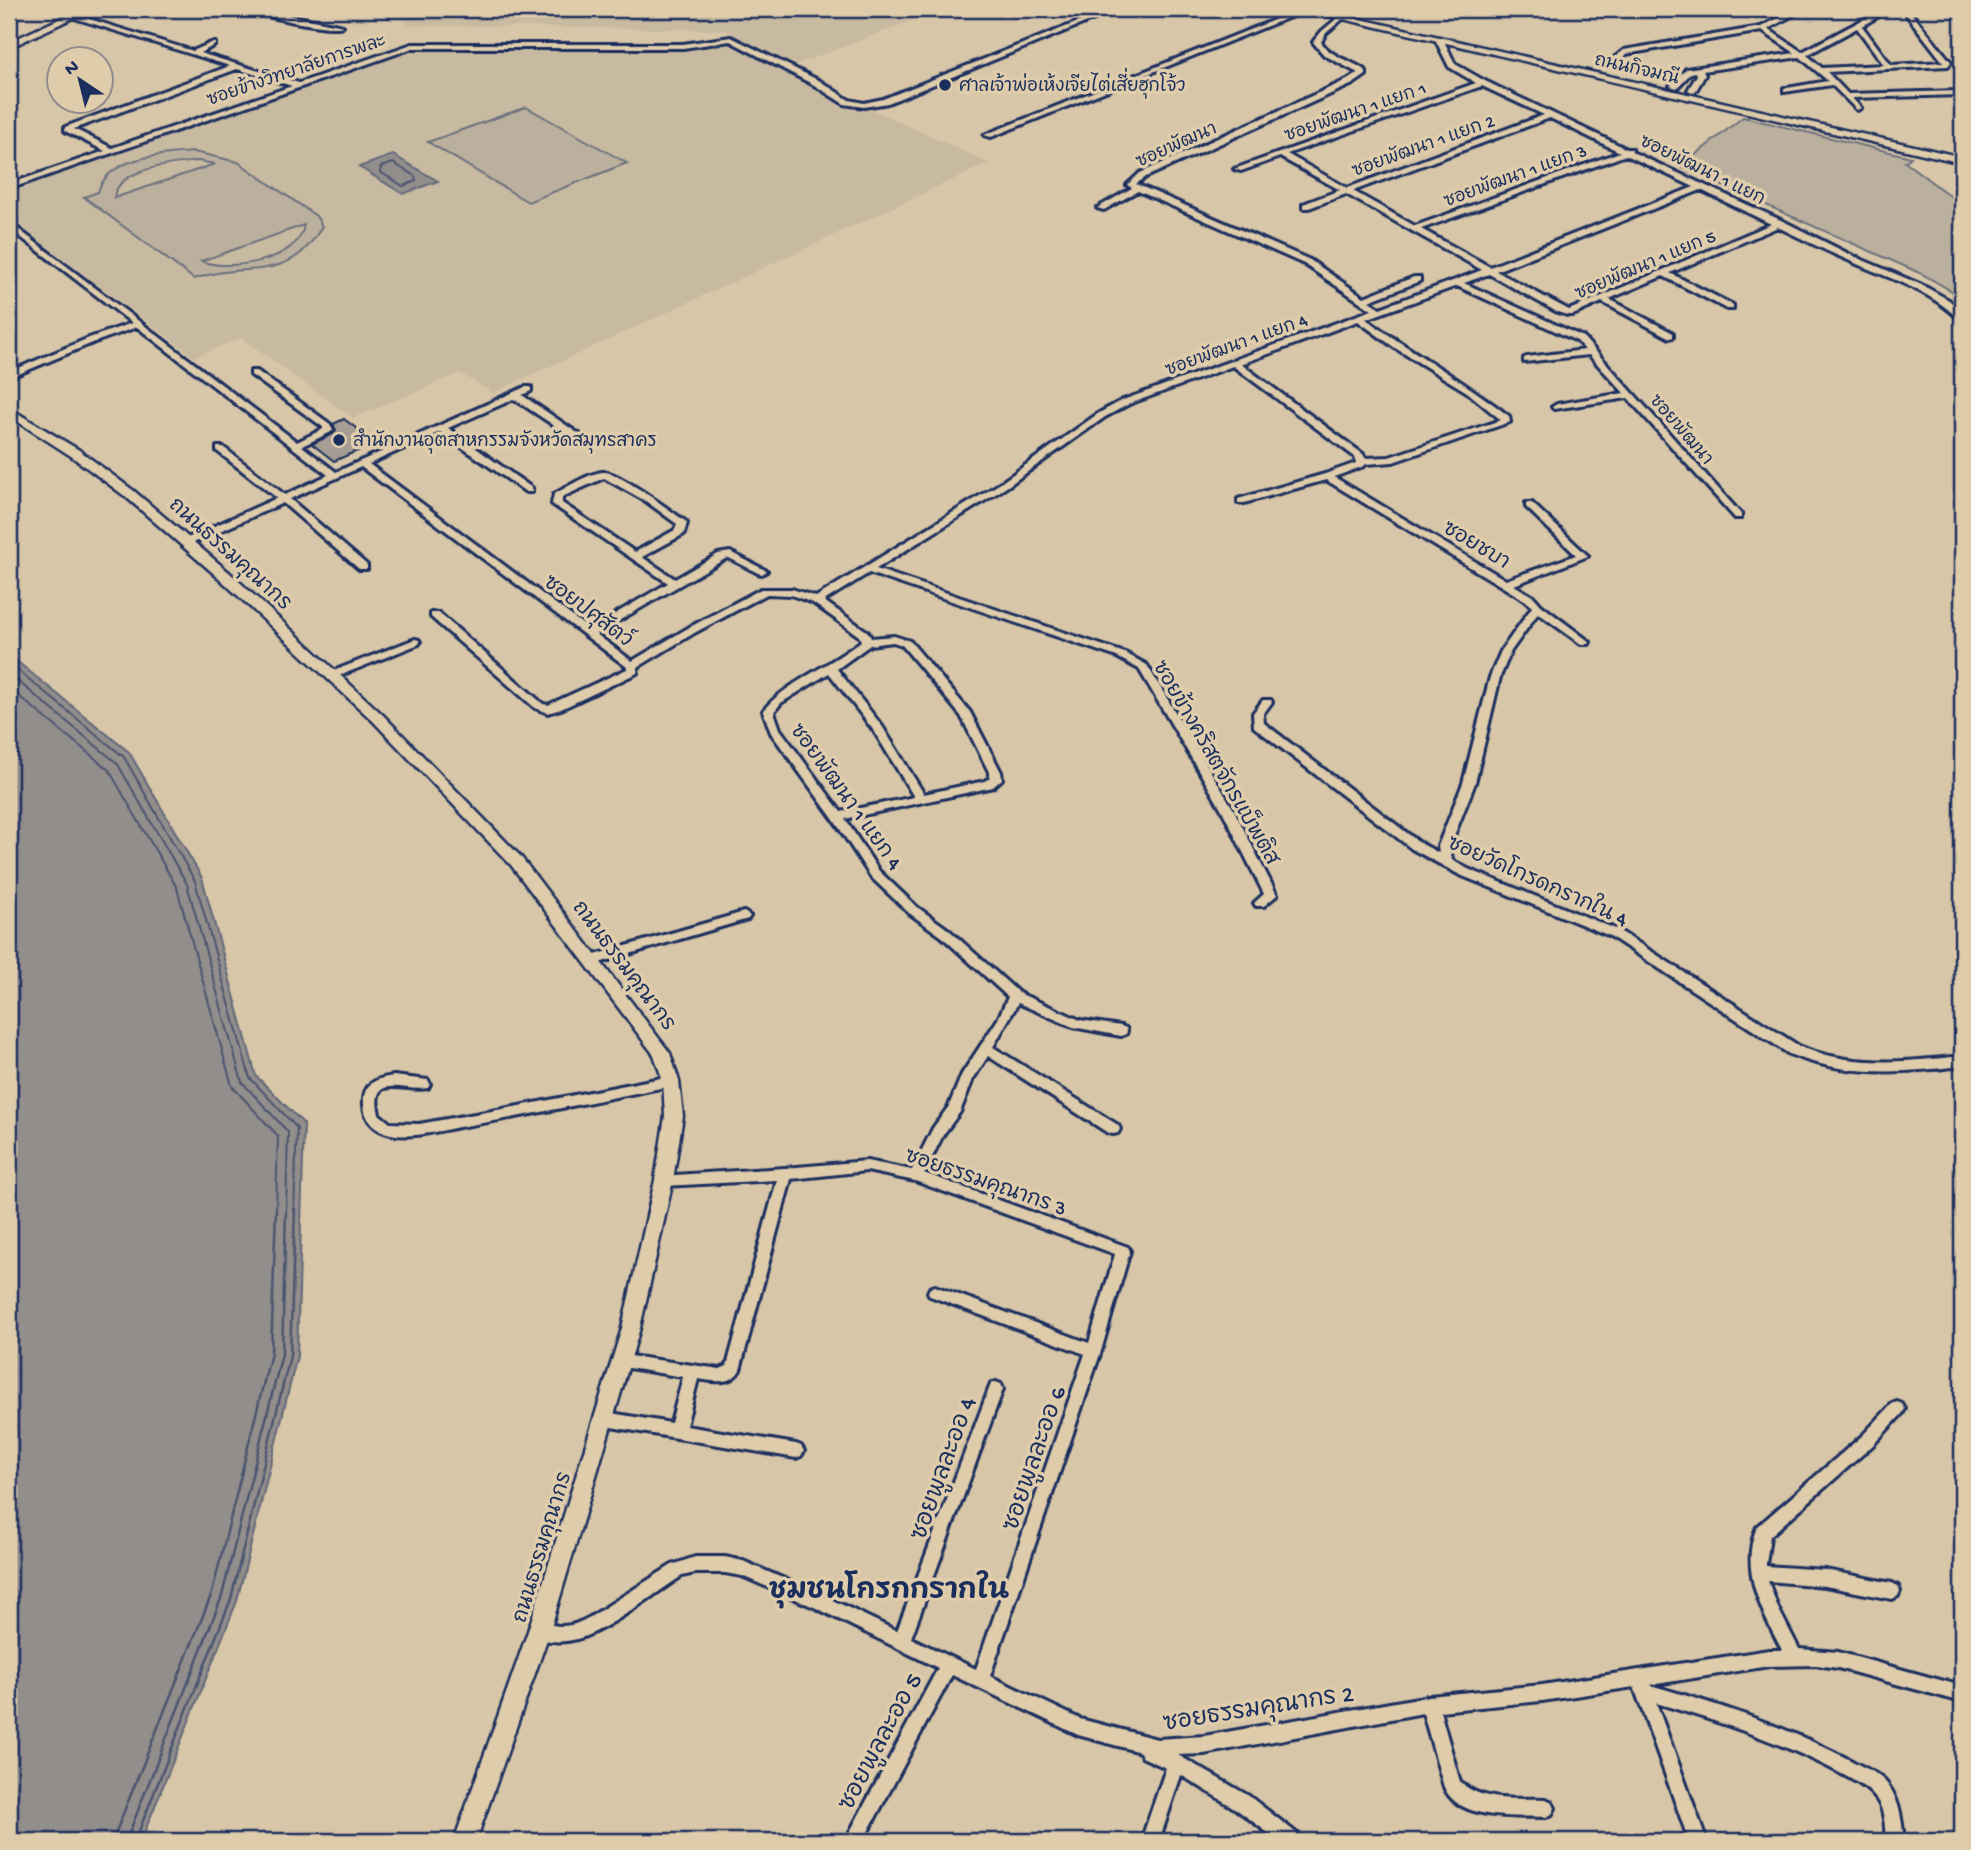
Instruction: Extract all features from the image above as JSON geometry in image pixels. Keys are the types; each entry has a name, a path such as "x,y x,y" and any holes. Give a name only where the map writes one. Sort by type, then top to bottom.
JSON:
{"main road":[{"name":"ถนนกิจมณี","path":"1306,9 1341,13 1962,152"},
{"name":"ถนนกิจมณี","path":"1341,13 1440,41 1962,160"}],"street":[{"path":"9,46 88,9"},
{"path":"250,9 322,25 340,26"},
{"name":"ซอยข้างวิทยาลัยการพละ","path":"9,187 298,85 421,45 683,47 725,39 817,83 848,102 873,104 1116,9"},
{"path":"988,135 1306,9"},
{"path":"1614,61 1624,52 1763,29 1801,9"},
{"path":"1674,86 1689,71 1804,54 1888,9"},
{"path":"1823,70 1940,65 1947,62 1905,9"},
{"name":"ซอยพัฒนา","path":"1341,13 1317,42 1322,52 1336,61 1356,67 1363,73 1350,82 1257,126 1143,175 1131,185 1307,262 1379,311"},
{"path":"73,16 298,85"},
{"path":"1858,25 1889,67"},
{"path":"1763,29 1804,54 1823,70 1857,108"},
{"name":"ซอยพัฒนา 1 แยก","path":"1440,41 1452,65 1482,83 1850,258 1919,287 1946,302 1962,317"},
{"path":"194,53 213,44"},
{"path":"112,150 68,129 237,66"},
{"path":"1692,90 1701,75 1699,70"},
{"path":"1787,90 1834,82"},
{"name":"ซอยพัฒนา 1 แยก 1","path":"1238,169 1482,83"},
{"path":"1846,96 1961,93"},
{"name":"ซอยพัฒนา 1 แยก 2","path":"1306,206 1551,114"},
{"name":"ซอยพัฒนา 1 แยก 3","path":"1413,229 1629,151"},
{"path":"1281,154 1488,270"},
{"name":"ซอยพัฒนา 1 แยก 4","path":"817,601 1002,486 1114,409 1141,396 1457,283 1701,187"},
{"path":"1101,208 1138,188"},
{"name":"ซอยพัฒนา 1 แยก 5","path":"1488,270 1570,313 1780,223"},
{"path":"9,225 334,475"},
{"path":"1664,272 1730,307"},
{"path":"1363,300 1417,279"},
{"name":"ซอยพัฒนา","path":"1457,283 1580,339 1738,516"},
{"path":"1602,299 1670,335"},
{"path":"1236,364 1363,460 1390,460 1505,422 1506,418 1470,390 1398,346 1359,318"},
{"path":"9,375 92,340 139,324"},
{"path":"1527,360 1592,352"},
{"path":"254,373 327,426 325,434 297,445"},
{"path":"187,542 528,389"},
{"path":"515,395 582,440"},
{"path":"1557,407 1631,395"},
{"name":"ถนนธรรมคุณากร","path":"9,411 75,453 130,494 187,542 378,718 516,861 662,1053 671,1081 674,1116 664,1180 622,1361 539,1631 465,1841"},
{"path":"440,428 529,490"},
{"path":"220,449 283,498 363,567"},
{"path":"1241,501 1328,476 1361,464 1363,460"},
{"name":"ซอยปศุสัตว์","path":"360,463 589,633 632,666 633,671 548,709 539,706 435,615"},
{"path":"635,556 680,532 682,523 640,494 605,475 556,496 557,503 674,583"},
{"name":"ซอยชบา","path":"1328,476 1335,483 1530,599 1585,642"},
{"path":"1506,584 1583,556 1529,505"},
{"path":"589,633 722,556 730,555 762,571"},
{"name":"ซอยข้างคริสตจักรแบ็พติส","path":"870,570 1121,655 1143,667 1228,810 1271,895 1260,903"},
{"path":"632,666 692,629 765,592 792,592 817,601 864,634 867,642 894,639 906,643 966,715 996,779 989,784 838,817"},
{"path":"1444,861 1444,846 1469,783 1495,677 1506,651 1537,607"},
{"path":"332,675 415,642"},
{"name":"ซอยพัฒนา 1 แยก 4","path":"867,642 777,701 768,711 775,730 838,817 875,874 913,910 945,933 1015,996 1078,1024 1121,1031"},
{"path":"831,668 878,729 921,799"},
{"name":"ซอยวัดโกรดกรากใน 4","path":"1267,702 1258,713 1258,724 1416,846 1444,861 1614,933 1804,1055 1879,1068 1962,1062"},
{"path":"592,960 744,916"},
{"path":"916,1176 1015,996"},
{"path":"985,1048 1113,1129"},
{"path":"423,1084 386,1081 376,1085 371,1091 370,1109 374,1119 391,1129 412,1129 505,1115 671,1081"},
{"name":"ซอยธรรมคุณากร 3","path":"664,1180 785,1174 867,1166 916,1176 1123,1251"},
{"path":"622,1361 721,1376 733,1370 785,1174"},
{"name":"ซอยพูลละออ 6","path":"981,1679 1094,1351 1123,1251"},
{"path":"935,1292 1094,1351"},
{"path":"677,1431 692,1372"},
{"name":"ซอยพูลละออ 4","path":"901,1642 996,1388"},
{"path":"1794,1656 1769,1609 1759,1573 1756,1550 1763,1532 1868,1440 1897,1409"},
{"path":"605,1419 796,1451"},
{"name":"ซอยธรรมคุณากร 2","path":"539,1631 564,1634 579,1631 596,1623 678,1570 710,1564 743,1569 1078,1727 1157,1748 1204,1745 1429,1704 1641,1684 1735,1662 1794,1656 1838,1660 1956,1691"},
{"path":"1759,1573 1825,1578 1892,1591"},
{"name":"ซอยพูลละออ 5","path":"854,1841 948,1665"},
{"path":"1641,1684 1698,1841"},
{"path":"1641,1684 1739,1719 1817,1752 1857,1773 1877,1786 1888,1800 1895,1841"},
{"path":"1429,1704 1453,1787 1458,1793 1477,1805 1546,1808"},
{"path":"1126,1741 1176,1763 1274,1825 1293,1841"},
{"path":"1150,1841 1176,1763"}],"shaded area":[{"path":"397,9 943,9 795,65 725,30 409,25"},
{"path":"723,41 989,163 493,393 460,373 353,418 241,338 194,357 9,218 9,189 414,48 682,49"},
{"path":"526,107 627,163 528,202 428,142"},
{"path":"1743,117 1911,157 1905,162 1962,205 1962,297 1922,274 1680,167"},
{"path":"194,152 238,162 316,216 322,226 309,245 280,265 230,271 194,279 84,197 98,192 104,180 125,164 153,156","holes":["198,161 215,164 114,198 125,180 136,173","304,225 300,237 290,247 261,261 228,265 201,261"]}],"water":[{"path":"393,155 438,181 403,194 359,167"},
{"path":"9,655 129,752 202,878 256,1076 304,1124 297,1356 237,1601 141,1841 9,1841"}],"building":[{"name":"สำนักงานอุตสาหกรรมจังหวัดสมุทรสาคร","path":"344,419 376,443 334,461 312,444 333,434 336,430 333,424"}],"place":[{"name":"ศาลเจ้าพ่อเห้งเจียไต่เสี่ยฮุกโจ้ว","path":"945,85"},
{"name":"สำนักงานอุตสาหกรรมจังหวัดสมุทรสาคร","path":"339,440"}],"district":[{"name":"ชุมชนโกรกกรากใน","path":"889,1588"}]}
